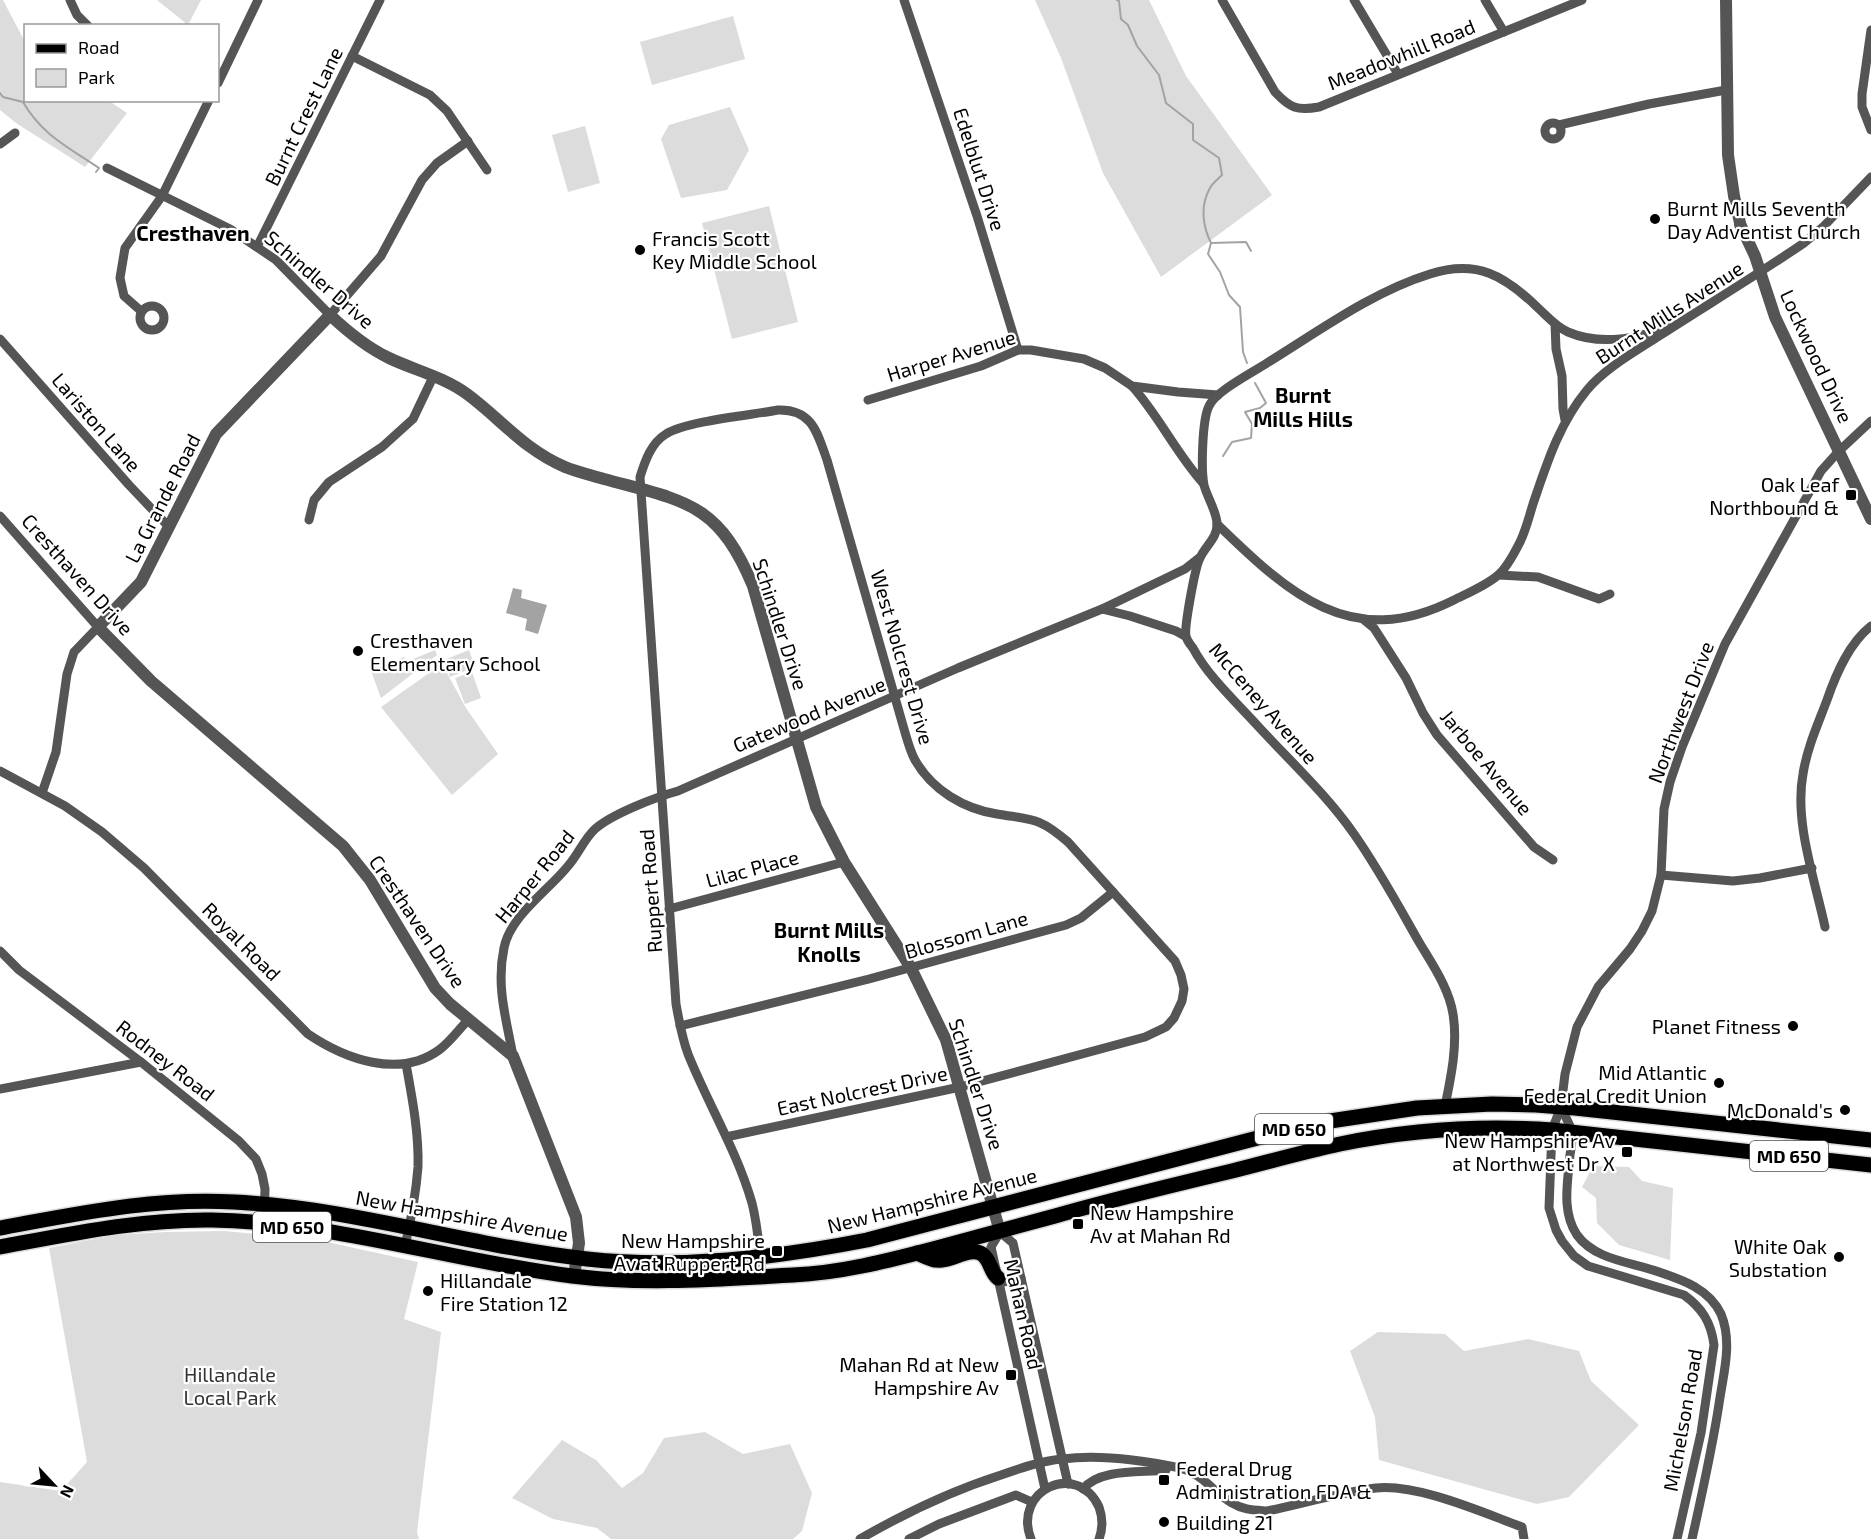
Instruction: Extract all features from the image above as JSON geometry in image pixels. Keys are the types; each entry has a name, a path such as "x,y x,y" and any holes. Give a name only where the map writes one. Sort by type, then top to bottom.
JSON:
{"main road":[{"name":"New Hampshire Avenue","path":"0,1228 122,1206 232,1201 316,1210 524,1250 627,1262 673,1263 760,1258 813,1251 867,1240 1330,1120 1372,1113 1492,1104 1561,1107 1871,1140"},
{"name":"New Hampshire Avenue","path":"0,1247 156,1222 211,1220 264,1223 338,1233 574,1276 676,1281 796,1275 838,1270 917,1253 1085,1207 1342,1144 1442,1130 1503,1127 1552,1130 1871,1165"},
{"path":"917,1253 937,1261 975,1251 985,1255 998,1281"}],"street":[{"path":"70,0 77,15 86,24"},
{"path":"219,81 258,0"},
{"name":"Burnt Crest Lane","path":"257,247 380,0"},
{"name":"Edelblut Drive","path":"904,0 977,216 1018,350"},
{"name":"Meadowhill Road","path":"1222,0 1273,87 1287,105 1304,110 1319,107 1582,0"},
{"path":"1354,0 1398,74"},
{"path":"1485,0 1504,32"},
{"name":"Lockwood Drive","path":"1726,0 1728,155 1734,196 1748,259 1759,273 1775,317 1871,519"},
{"path":"1871,30 1862,94 1862,107 1871,130"},
{"path":"352,56 430,95 447,111 487,170"},
{"path":"1559,125 1649,104 1726,90"},
{"path":"141,311 124,296 120,278 122,258 128,242 162,196 208,102"},
{"path":"0,144 15,134"},
{"name":"La Grande Road","path":"42,793 56,752 67,674 79,645 141,582 216,434 330,315 381,256 422,180 437,163 468,141"},
{"name":"Schindler Drive","path":"107,168 230,229 276,260 330,315 368,347 451,384 467,394 537,453 566,468 684,502 712,520 730,541 742,559 753,586 816,807 844,862 911,968 946,1040 1000,1232"},
{"name":"Burnt Mills Avenue","path":"1217,524 1264,570 1283,585 1333,611 1382,621 1435,610 1499,575 1520,543 1555,441 1565,420 1595,382 1672,327 1804,243 1823,227 1871,177"},
{"path":"1217,524 1203,483 1204,421 1210,403 1218,394 1349,312 1427,274 1468,268 1486,271 1507,280 1566,332 1605,340 1634,338 1672,327"},
{"path":"1555,324 1565,420"},
{"name":"Lariston Lane","path":"0,339 169,527"},
{"name":"Harper Avenue","path":"868,400 981,366 1018,350 1084,359 1105,368 1132,386 1218,394"},
{"path":"309,520 314,500 329,482 382,447 413,419 433,377"},
{"path":"1132,386 1148,403 1190,468 1203,483"},
{"name":"West Nolcrest Drive","path":"641,489 640,477 645,462 653,446 667,433 694,424 778,410 790,410 809,420 816,431 827,460 914,758 936,787 954,800 975,809 1031,818 1051,827 1068,842 1175,962 1184,989 1182,1001 1174,1018"},
{"name":"Northwest Drive","path":"1561,1107 1565,1074 1577,1027 1598,987 1630,949 1652,910 1661,875 1664,809 1670,782 1720,655 1821,471 1871,421"},
{"name":"Ruppert Road","path":"641,489 676,1004 687,1052 741,1170 751,1201 756,1221 762,1276"},
{"name":"Cresthaven Drive","path":"0,517 98,627 151,681 343,846 370,880 435,987 450,1004 513,1056 576,1217 579,1243 574,1276"},
{"name":"McCeney Avenue","path":"1217,524 1213,540 1199,558 1185,636 1197,656 1229,694 1329,802 1352,831 1374,864 1438,975 1449,996 1455,1037 1445,1106"},
{"name":"Gatewood Avenue","path":"662,795 678,791 796,738 1102,609 1185,568 1199,558"},
{"path":"1499,575 1538,577 1599,599 1610,594"},
{"path":"1102,609 1130,616 1185,636"},
{"name":"Jarboe Avenue","path":"1364,619 1374,628 1437,735 1534,847 1553,861"},
{"path":"1826,927 1804,828 1801,795 1803,773 1831,688 1852,646 1871,626"},
{"name":"Royal Road","path":"0,771 65,806 102,832 144,868 308,1034 327,1047 370,1062 406,1064 416,1062 440,1049 469,1020"},
{"name":"Harper Road","path":"513,1056 499,982 508,934 526,911 567,868 595,830 610,820 662,795"},
{"name":"Lilac Place","path":"669,909 844,862"},
{"path":"1661,875 1733,881 1812,868"},
{"name":"Blossom Lane","path":"680,1026 911,968 1066,925 1081,918 1113,892"},
{"name":"Rodney Road","path":"0,951 19,970 141,1062 239,1141 256,1159 262,1174 264,1223"},
{"name":"East Nolcrest Drive","path":"726,1137 960,1087 1145,1036 1166,1027 1174,1018"},
{"path":"0,1089 141,1062"},
{"path":"405,1246 418,1165 413,1104 406,1064"},
{"name":"Michelson Road","path":"1561,1107 1552,1130 1549,1208 1562,1241 1574,1256 1588,1266 1684,1295 1697,1304 1713,1332 1714,1345 1701,1433 1677,1539"},
{"name":"Michelson Road","path":"1561,1107 1572,1133 1567,1207 1573,1229 1579,1238 1596,1251 1611,1258 1647,1268 1695,1286 1707,1295 1720,1313 1726,1332 1727,1352 1712,1447 1692,1539"},
{"name":"Mahan Road","path":"1045,1489 991,1247 1000,1232 1013,1243 1068,1484"},
{"path":"998,1281 1021,1278"},
{"path":"860,1539 942,1496 1039,1463 1062,1459 1113,1458 1180,1468 1195,1473 1231,1503 1248,1509 1267,1511 1377,1488 1408,1489 1460,1504 1522,1527 1524,1539"},
{"path":"1083,1489 1092,1480 1103,1475 1180,1468"},
{"path":"1031,1539 1027,1521 1032,1502 1045,1489 1068,1484 1083,1489 1096,1503 1101,1515 1102,1528 1099,1539"},
{"path":"909,1539 939,1524 1016,1495 1032,1502"}],"green space":[{"path":"0,0 3,0 24,40 24,102 110,102 127,113 85,167 16,123 0,110"},
{"path":"157,0 201,0 187,24"},
{"path":"1035,0 1149,0 1186,76 1272,195 1161,277 1103,173 1061,58"},
{"path":"733,16 745,59 652,85 640,42"},
{"path":"730,107 749,150 727,190 681,198 661,139 669,125"},
{"path":"585,126 600,183 568,192 552,135"},
{"path":"769,206 798,322 732,339 702,223"},
{"path":"435,650 437,655 381,698 371,671 404,657 406,662"},
{"path":"469,650 475,667 450,677 444,660"},
{"path":"442,664 466,708 498,754 452,795 381,707"},
{"path":"472,672 481,698 465,704 455,678"},
{"path":"1593,1166 1629,1167 1642,1181 1673,1188 1670,1260 1619,1245 1597,1223 1596,1198 1582,1187"},
{"name":"Hillandale Local Park","path":"225,1231 318,1240 418,1262 404,1319 441,1332 417,1532 419,1539 0,1539 0,1482 61,1491 87,1462 49,1248 116,1235"},
{"path":"1378,1332 1445,1334 1464,1351 1528,1339 1579,1351 1591,1381 1639,1425 1569,1497 1537,1504 1379,1460 1375,1417 1350,1351"},
{"path":"705,1432 743,1454 790,1444 812,1493 802,1531 793,1539 611,1539 597,1528 553,1519 512,1498 562,1440 596,1460 622,1488 643,1473 664,1438"}],"shaded area":[{"path":"513,588 522,590 521,598 547,605 538,634 525,630 527,619 506,613"}],"waterway":[{"path":"1117,0 1121,19 1128,25 1137,46 1159,75 1166,103 1193,124 1193,140 1219,158 1222,175 1210,188 1204,203 1204,224 1211,243 1208,254 1220,272 1229,295 1240,307 1243,352 1247,363"},
{"path":"0,93 3,97 23,102 47,132 99,168 96,172"},
{"path":"1211,243 1246,242 1251,251"},
{"path":"1223,456 1232,442 1251,438 1252,424 1245,412 1260,408 1266,403 1255,383"}],"place":[{"name":"Burnt Mills Seventh Day Adventist Church","path":"1655,219"},
{"name":"Francis Scott Key Middle School","path":"640,250"},
{"name":"Oak Leaf Northbound &","path":"1851,495"},
{"name":"Cresthaven Elementary School","path":"358,651"},
{"name":"Planet Fitness","path":"1793,1026"},
{"name":"Mid Atlantic Federal Credit Union","path":"1719,1083"},
{"name":"McDonald's","path":"1845,1110"},
{"name":"New Hampshire Av at Northwest Dr X","path":"1627,1152"},
{"name":"New Hampshire Av at Mahan Rd","path":"1078,1224"},
{"name":"New Hampshire Av at Ruppert Rd","path":"777,1251"},
{"name":"White Oak Substation","path":"1839,1257"},
{"name":"Hillandale Fire Station 12","path":"428,1291"},
{"name":"Mahan Rd at New Hampshire Av","path":"1011,1375"},
{"name":"Federal Drug Administration FDA &","path":"1164,1480"},
{"name":"Building 21","path":"1164,1522"}],"district":[{"name":"Cresthaven","path":"193,232"},
{"name":"Burnt Mills Hills","path":"1303,406"},
{"name":"Burnt Mills Knolls","path":"829,941"}]}
